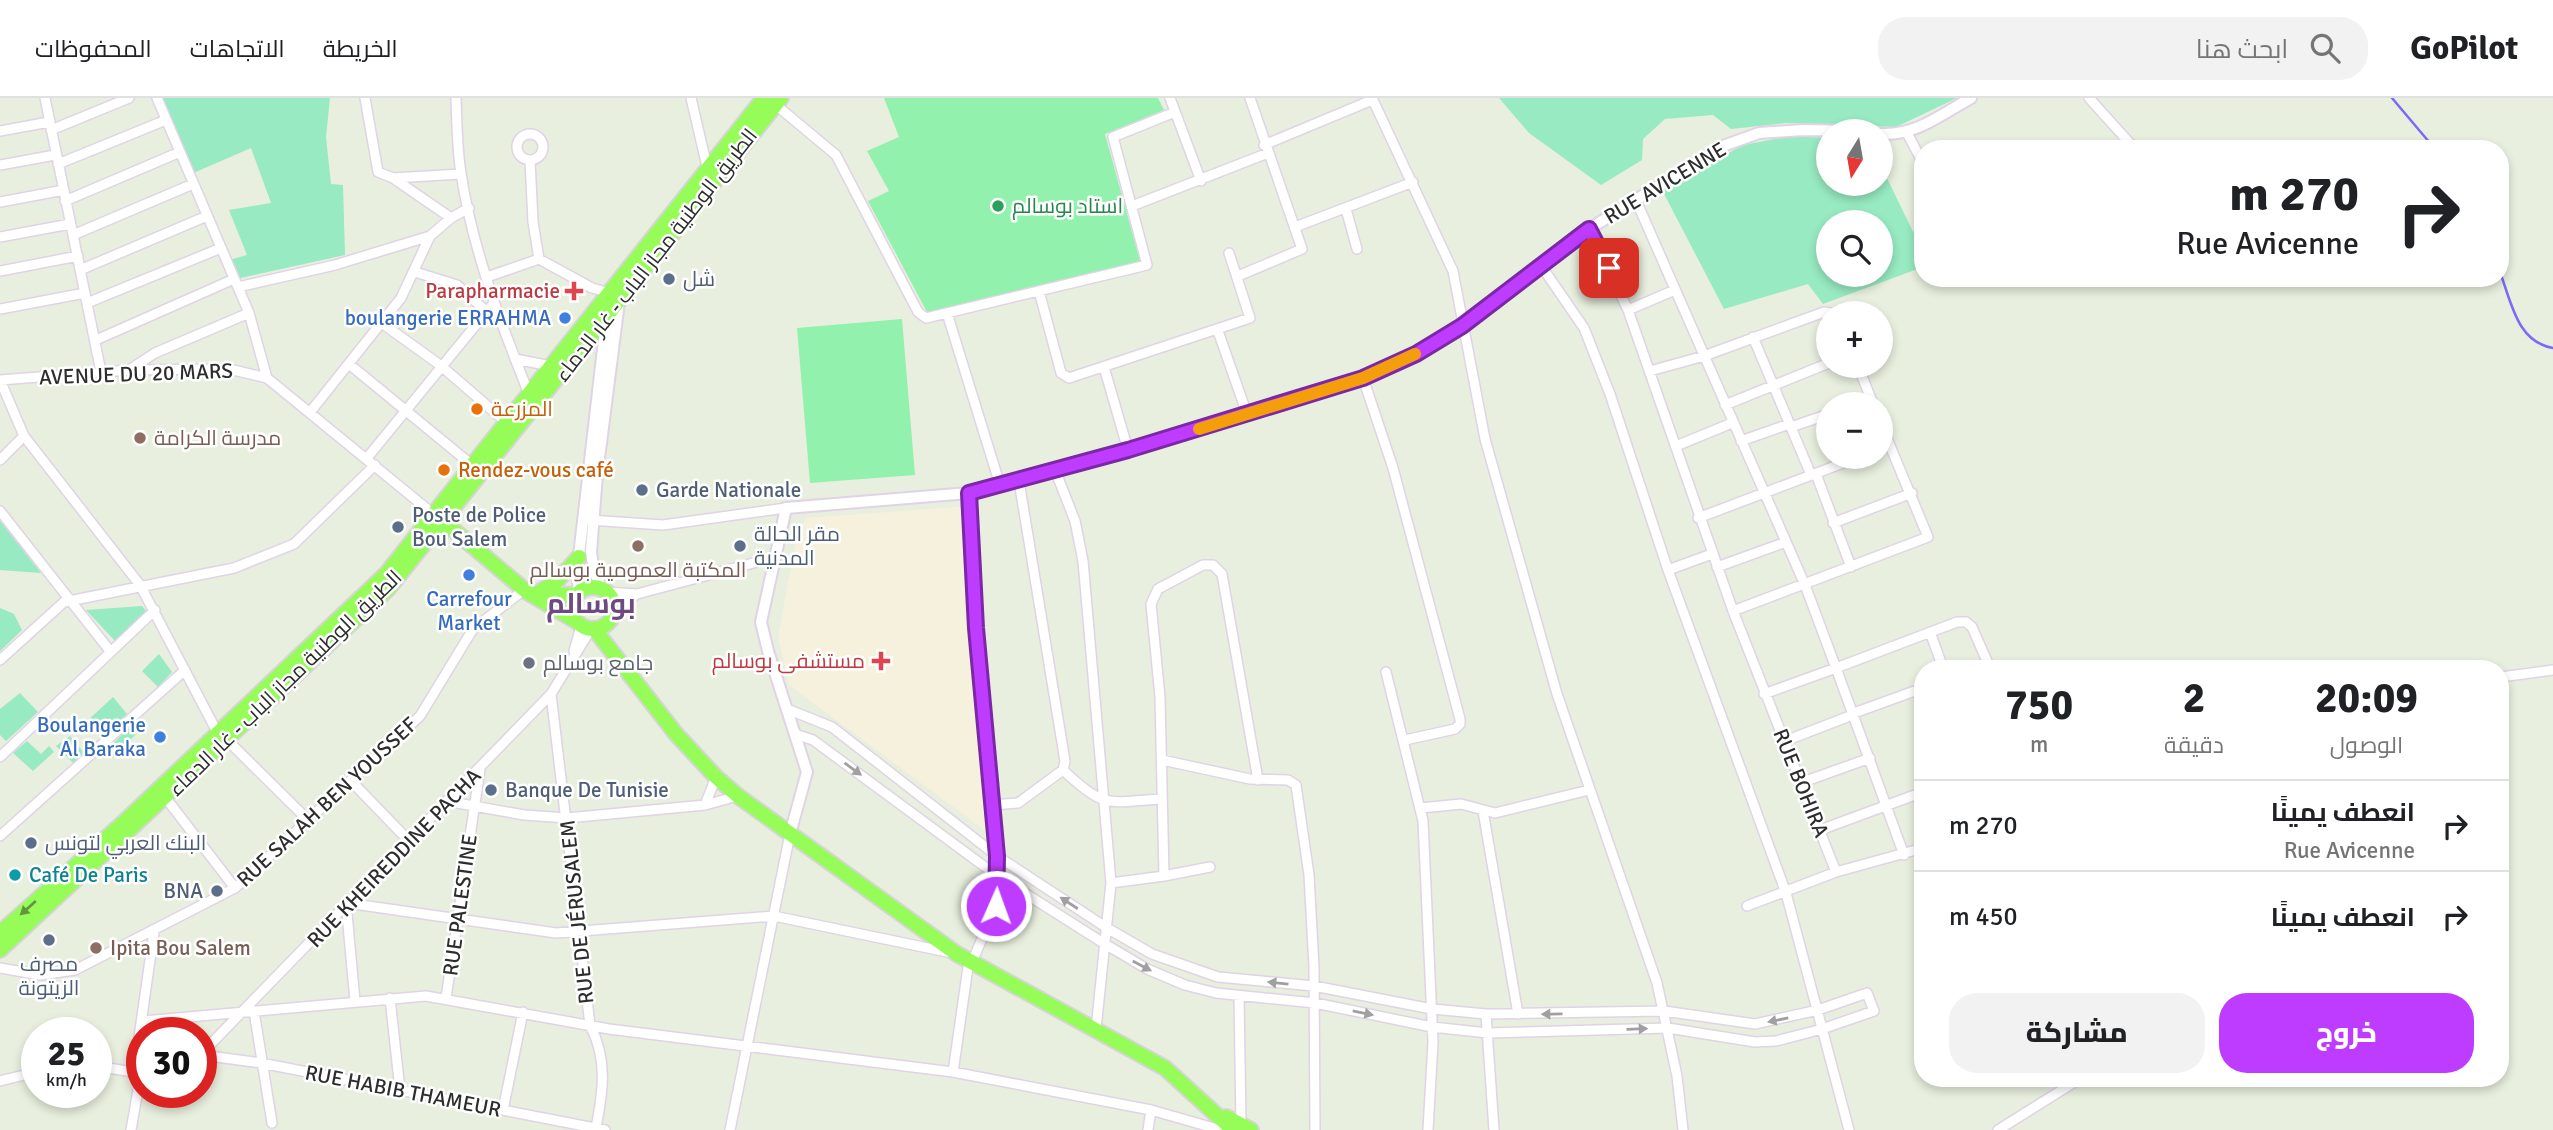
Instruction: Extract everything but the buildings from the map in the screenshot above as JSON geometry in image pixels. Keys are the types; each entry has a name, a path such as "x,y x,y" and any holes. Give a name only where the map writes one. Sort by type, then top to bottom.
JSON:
{"main road":[{"name":"الطريق الوطنية مجاز الباب - غار الدماء","path":"0,950 61,886 223,736 388,589 439,518 710,175 774,100"},
{"name":"الطريق الوطنية مجاز الباب - غار الدماء","path":"439,518 472,465 506,422 551,366 605,310"},
{"name":"AVENUE DU 20 MARS","path":"439,518 530,592 590,626"},
{"path":"530,592 567,573 579,557"},
{"path":"530,592 577,594 586,589 604,590 614,604 614,611 590,626"},
{"path":"577,594 572,611 590,626 716,777 738,796 966,959 1165,1068 1232,1127"},
{"name":"الطريق الوطنية مجاز الباب - غار الدماء","path":"0,933 61,886 165,797 223,736"}],"street":[{"path":"46,98 101,372"},
{"path":"0,131 50,126 129,98"},
{"path":"157,98 249,313 260,341 267,377"},
{"path":"365,98 377,169 381,175 393,178 461,174"},
{"path":"456,98 461,174 469,208 494,304 529,394"},
{"path":"691,98 710,175"},
{"path":"1170,98 1201,181"},
{"path":"1238,276 1301,251 1296,227 1250,98"},
{"path":"1894,134 1907,133 1971,98"},
{"path":"2090,98 2127,140"},
{"path":"1132,206 1201,181 1372,99 1453,271 1485,439 1557,694 1664,1011 1683,1130"},
{"path":"774,100 836,155 918,313 926,318 1147,265 1114,135 1175,113"},
{"path":"0,165 57,159 166,120"},
{"name":"RUE AVICENNE","path":"786,508 969,493 1128,450 1363,378 1416,354 1462,326 1589,229 1635,198 1740,139 1777,131 1816,131"},
{"path":"1907,133 1914,146"},
{"path":"65,201 180,152"},
{"path":"530,160 534,233 540,259 592,288 615,297 588,520 579,557 577,594"},
{"path":"393,178 451,218"},
{"path":"1296,227 1413,182"},
{"path":"73,235 193,184"},
{"path":"0,202 64,190"},
{"path":"1635,198 1805,585 1904,855"},
{"path":"96,340 236,283 335,265 430,236 451,218 469,208"},
{"path":"1346,209 1357,249"},
{"path":"80,270 207,216"},
{"path":"0,237 70,224"},
{"name":"RUE BOHIRA","path":"1589,229 1628,310 1732,611 1764,694 1803,782 1836,872"},
{"path":"311,411 383,324 415,272 430,236"},
{"path":"0,309 86,298 221,248"},
{"path":"1039,291 1063,376 1069,378 1218,331 1250,318 1229,253"},
{"path":"0,271 78,256"},
{"path":"487,277 540,259"},
{"path":"1542,267 1584,328 1592,347 1668,570 1786,893 1849,1130"},
{"path":"415,272 457,285 487,312"},
{"path":"592,288 605,310 588,520 592,561 604,590 637,594"},
{"path":"1628,310 1675,290"},
{"path":"367,458 440,365 494,304"},
{"path":"129,370 155,353 249,313"},
{"path":"947,313 1000,485"},
{"path":"1650,371 1704,356 1816,315"},
{"path":"383,324 440,365 506,422"},
{"path":"1218,331 1247,414"},
{"path":"1753,337 1790,426 1814,474 1851,567"},
{"path":"515,359 551,366"},
{"path":"349,364 406,408 472,465"},
{"path":"1104,367 1128,450"},
{"path":"1725,405 1816,368"},
{"name":"AVENUE DU 20 MARS","path":"1,383 129,370 229,369 267,377 439,518"},
{"path":"1363,378 1392,468 1460,719 1460,724 1455,729 1405,740"},
{"path":"1,383 24,436 140,585 223,736 309,821"},
{"path":"1741,441 1816,418"},
{"path":"1676,446 1732,423"},
{"path":"0,460 24,436"},
{"path":"1732,611 1927,537 1912,493 1893,459"},
{"path":"0,660 58,606 70,600 233,568 294,544 375,464"},
{"path":"1698,518 1827,469"},
{"path":"1055,470 1075,521 1083,561 1111,883 1096,1029"},
{"path":"992,805 1018,803 1063,770 1065,761 1019,481"},
{"path":"953,1072 966,959 996,906 997,856 976,628 969,493"},
{"path":"1833,523 1912,493"},
{"path":"588,520 663,526 786,508 761,622 807,772 790,834 730,1130"},
{"path":"0,511 110,650"},
{"path":"1717,567 1786,542"},
{"path":"1668,570 1712,554"},
{"path":"614,611 637,594 776,556"},
{"path":"1164,876 1160,697 1152,604 1158,589 1203,565 1213,565 1222,573 1258,780"},
{"name":"RUE SALAH BEN YOUSSEF","path":"0,968 40,975 60,975 97,961 235,888 420,716 473,629 494,612 530,592"},
{"path":"0,757 155,610"},
{"path":"1764,694 1957,622 1969,624 1986,660"},
{"name":"RUE KHEIREDDINE PACHA","path":"217,1037 551,694 590,626"},
{"path":"1930,632 1940,660"},
{"path":"0,836 185,670"},
{"path":"2509,676 2553,670"},
{"path":"1386,672 1421,808 1432,1009 1428,1130"},
{"path":"1785,741 1914,691"},
{"name":"RUE DE JÉRUSALEM","path":"551,694 590,1025 601,1047 604,1073 600,1129"},
{"path":"787,709 832,727 997,856 1107,928 1152,954 1218,977 1314,986 1432,1009 1486,1014 1664,1011 1755,1024 1818,1010 1867,993 1874,1011 1776,1041 1755,1042 1668,1028 1488,1033 1432,1027 1315,1003 1239,996 1185,985 1147,969 996,875 813,740 795,734"},
{"path":"1803,782 1870,758"},
{"path":"1162,761 1258,780 1293,781 1297,790 1309,875 1315,1003 1315,1130"},
{"name":"RUE PALESTINE","path":"446,998 480,769"},
{"path":"1063,770 1090,796 1104,802 1163,799"},
{"path":"705,805 716,777"},
{"path":"352,782 408,840"},
{"path":"1421,808 1461,804 1483,811 1512,810 1589,790"},
{"path":"446,801 567,818 705,805 738,796"},
{"path":"1820,830 1914,796"},
{"path":"165,797 235,888"},
{"path":"1483,811 1518,1014"},
{"path":"1747,906 1836,872 1914,851"},
{"path":"1111,883 1210,867"},
{"path":"355,1001 347,903 525,930 581,932 774,916 966,959"},
{"path":"144,1017 155,932"},
{"path":"187,1017 390,998 446,998 590,1025 953,1072 1232,1127 1239,996"},
{"path":"390,998 400,1090"},
{"path":"254,1011 272,1123"},
{"path":"503,1110 523,1012"},
{"path":"1486,1014 1494,1130"},
{"name":"RUE HABIB THAMEUR","path":"217,1056 600,1129"},
{"path":"0,1081 21,1076"},
{"path":"1998,1130 2067,1087"},
{"path":"131,1130 134,1108"},
{"path":"1148,1130 1151,1110"}],"shaded area":[{"name":"مستشفى بوسالم","path":"970,506 987,832 789,685 778,637 798,529 807,518"}],"green space":[{"path":"161,98 330,98 326,137 331,184 343,185 345,255 236,279 229,260 247,255 229,210 271,203 251,148 191,174"},
{"name":"استاد بوسالم","path":"884,98 1158,98 1164,110 1105,134 1140,261 928,314 868,201 889,191 867,151 899,137"},
{"path":"1499,98 1957,98 1896,127 1894,119 1816,119 1816,124 1786,123 1731,129 1713,115 1665,119 1643,139 1642,160 1601,185 1529,133"},
{"path":"1791,136 1816,137 1816,196 1894,196 1894,193 1914,234 1914,270 1893,278 1893,210 1816,210 1816,287 1869,287 1831,301 1821,301 1808,284 1724,309 1662,190 1743,145"},
{"path":"902,319 915,475 810,483 797,328"},
{"path":"0,521 41,573 0,570"},
{"path":"142,606 147,612 116,642 86,610"},
{"path":"0,608 14,614 22,630 0,651"},
{"path":"159,654 172,672 158,687 142,671"},
{"path":"20,693 38,712 6,741 0,735 0,709"},
{"path":"113,697 127,714 101,738 87,721"},
{"path":"136,720 142,728 113,758 106,751"},
{"path":"70,736 85,754 75,765 56,746"},
{"path":"27,741 41,754 49,746 54,752 33,771 13,753"}],"waterway":[{"path":"2392,98 2427,140"},
{"path":"2505,287 2524,330 2541,344 2553,348"}],"slow traffic":[{"path":"1199,429 1363,378 1415,354"}],"place":[{"name":"استاد بوسالم","path":"998,206"},
{"name":"شل","path":"669,279"},
{"name":"Parapharmacie","path":"574,291"},
{"name":"boulangerie ERRAHMA","path":"565,318"},
{"name":"المزرعة","path":"477,409"},
{"name":"مدرسة الكرامة","path":"140,438"},
{"name":"Rendez-vous café","path":"444,470"},
{"name":"Garde Nationale","path":"642,490"},
{"name":"Poste de Police Bou Salem","path":"398,527"},
{"name":"المكتبة العمومية بوسالم","path":"638,546"},
{"name":"مقر الحالة المدنية","path":"740,546"},
{"name":"Carrefour Market","path":"469,575"},
{"name":"مستشفى بوسالم","path":"881,661"},
{"name":"جامع بوسالم","path":"529,663"},
{"name":"Boulangerie Al Baraka","path":"160,737"},
{"name":"Banque De Tunisie","path":"491,790"},
{"name":"البنك العربي لتونس","path":"31,843"},
{"name":"Café De Paris","path":"15,875"},
{"name":"BNA","path":"217,891"},
{"name":"مصرف الزيتونة","path":"49,940"},
{"name":"Ipita Bou Salem","path":"96,948"}],"district":[{"name":"بوسالم","path":"591,603"}],"route":[{"path":"996,906 997,856 976,628 969,493 1128,450 1363,378 1416,354 1462,326 1589,229 1609,268"}]}
